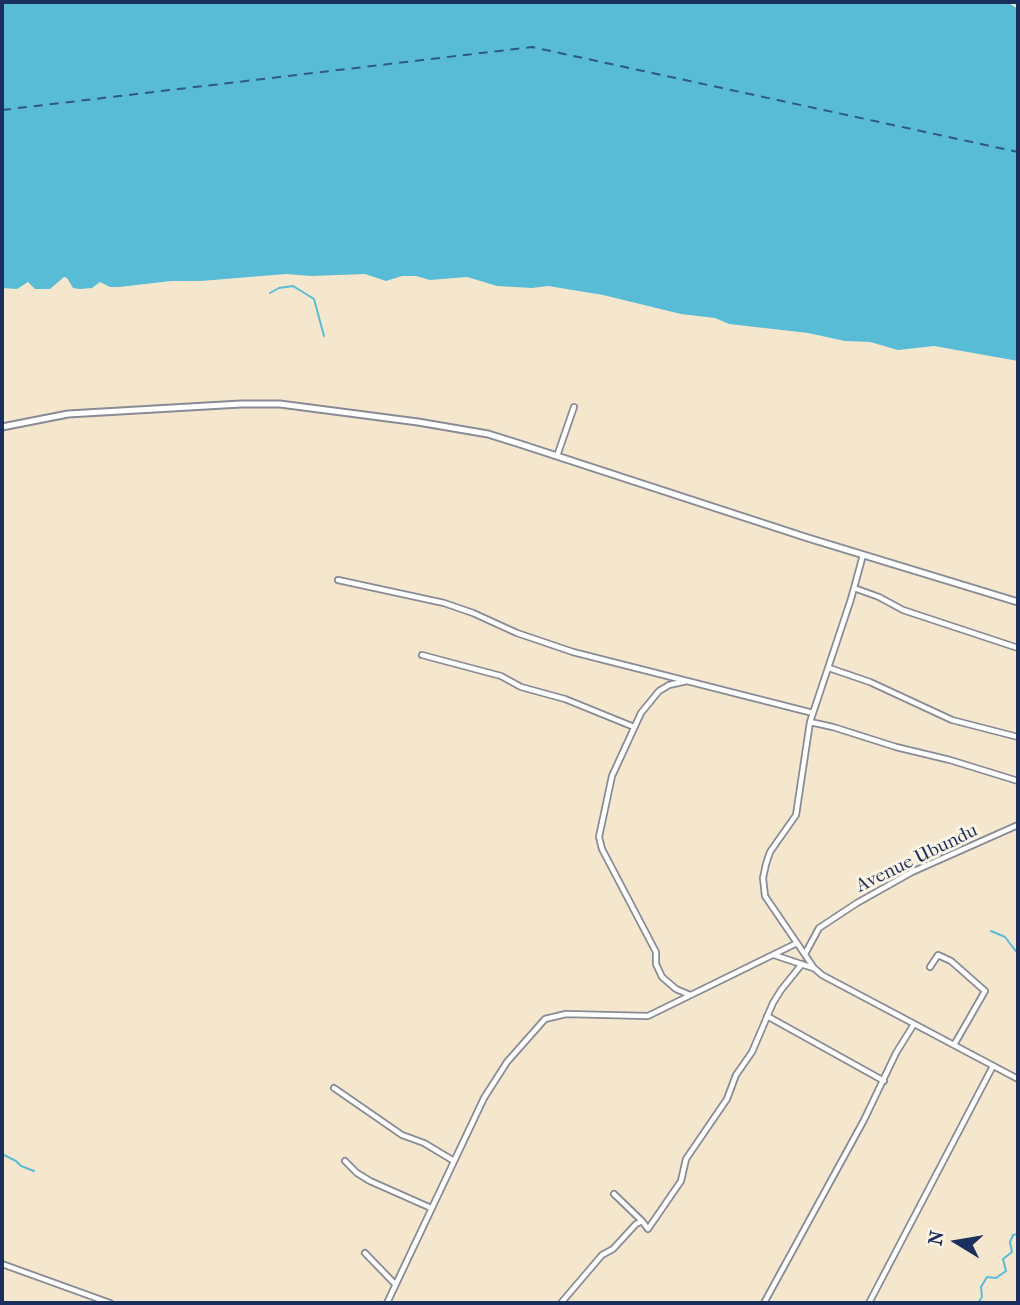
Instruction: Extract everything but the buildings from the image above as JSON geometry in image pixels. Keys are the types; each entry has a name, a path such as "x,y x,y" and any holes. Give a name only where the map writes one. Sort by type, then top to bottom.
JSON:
{"street":[{"path":"2,427 68,414 280,404 488,434 1018,602"},
{"path":"557,456 575,407"},
{"path":"814,968 765,896 764,878 770,852 796,815 810,722 863,555"},
{"path":"338,580 444,603 547,644 813,713"},
{"path":"854,588 904,610 1018,648"},
{"path":"422,655 501,676 521,687 565,699 634,727"},
{"path":"829,668 870,682 952,720 1018,737"},
{"path":"688,681 668,685 659,691 641,713 612,776 599,837 602,849 656,952 656,964 662,977 676,989 691,996"},
{"path":"810,722 1018,781"},
{"name":"Avenue Ubundu","path":"805,954 819,928 858,903 912,872 1018,825"},
{"path":"387,1303 394,1283 404,1270 453,1161 491,1086 507,1062 545,1020 566,1014 642,1017 665,1010 797,943"},
{"path":"774,955 814,968 1018,1079"},
{"path":"930,967 938,955 951,961 984,990 954,1045"},
{"path":"614,1194 648,1229 681,1181 686,1159 727,1099 736,1075 752,1052 781,990 802,964"},
{"path":"767,1016 884,1081"},
{"path":"764,1303 864,1121 896,1053 914,1024"},
{"path":"869,1303 993,1066"},
{"path":"334,1088 402,1135 424,1143 453,1161"},
{"path":"345,1161 370,1181 431,1208"},
{"path":"561,1303 602,1255 612,1249 636,1224 642,1222"},
{"path":"365,1253 394,1283"},
{"path":"2,1264 110,1303"}],"water":[{"path":"2,2 1007,2 1018,9 1018,361 934,346 898,350 870,342 845,341 808,333 729,324 715,318 681,314 603,295 548,286 497,286 467,277 430,280 402,276 386,281 365,274 286,274 119,287 110,287 100,282 92,288 80,289 73,288 64,277 50,289 35,289 28,282 17,289 2,288"}],"waterway":[{"path":"270,293 279,288 293,286 314,299 324,336"},
{"path":"991,931 1005,937 1018,954"},
{"path":"2,1154 34,1171"},
{"path":"978,1303 982,1297 981,1287 987,1277 996,1278 1006,1271 1003,1259 1012,1252 1010,1242 1013,1235 1018,1234"}],"ferry route":[{"path":"2,110 532,47 1018,152"}]}
